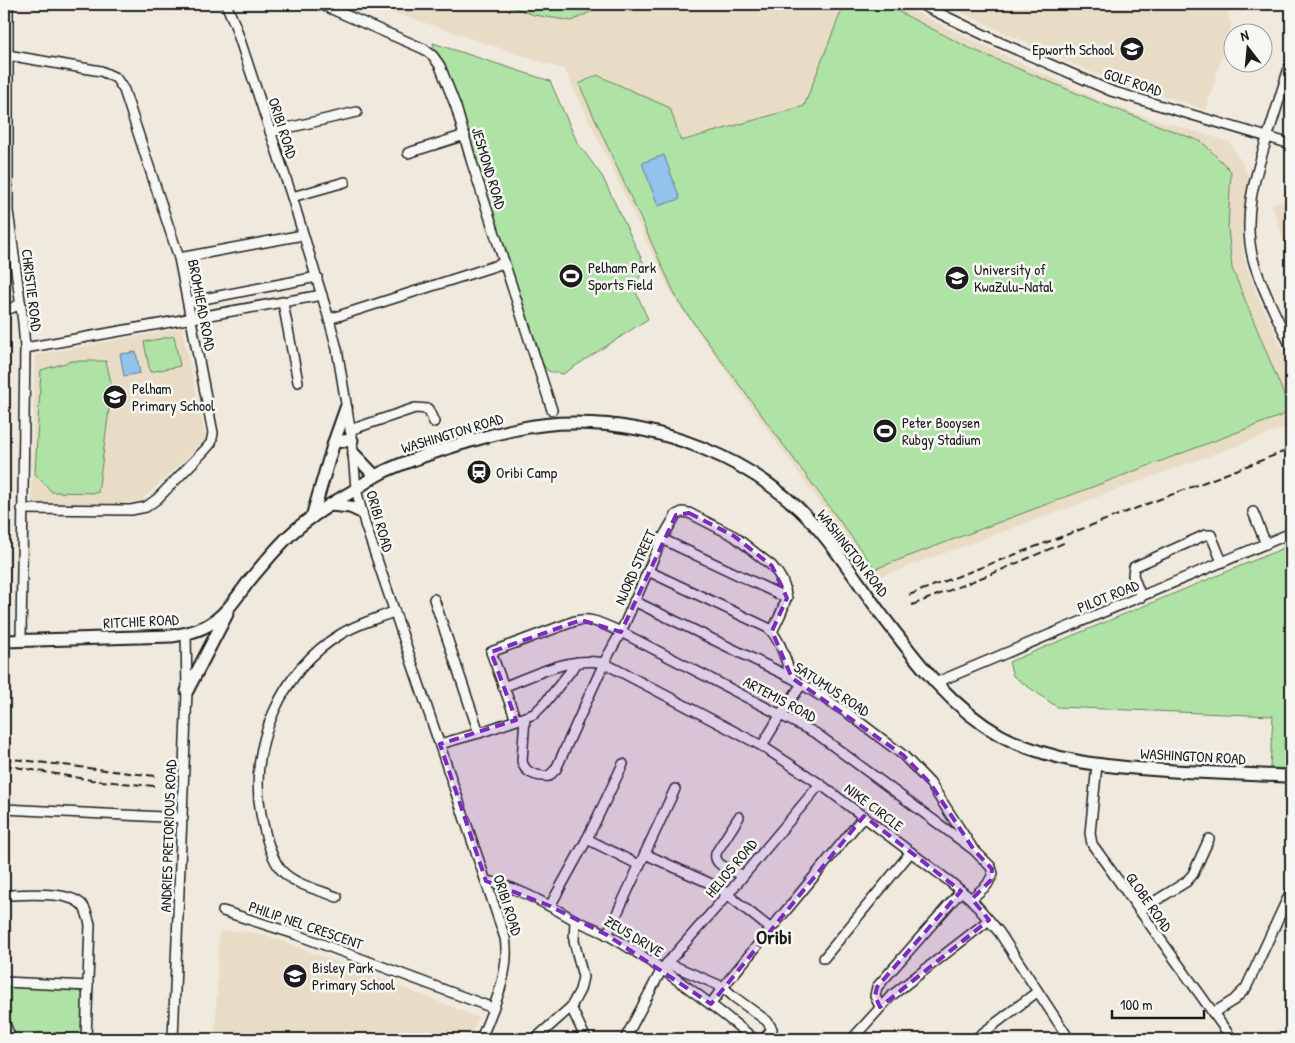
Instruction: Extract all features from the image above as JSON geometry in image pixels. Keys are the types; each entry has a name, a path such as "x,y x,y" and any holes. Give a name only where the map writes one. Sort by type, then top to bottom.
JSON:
{"main road":[{"path":"312,517 346,408"},
{"name":"WASHINGTON ROAD","path":"295,530 375,476 414,459 478,438 548,424 570,423 618,426 652,432 715,453 746,471 787,499 803,513 830,544 907,649 949,698 972,717 1016,743 1047,755 1097,765 1289,776"},
{"path":"334,442 351,435"},
{"path":"354,454 375,476"},
{"path":"330,505 350,507 361,512"},
{"name":"RITCHIE ROAD","path":"4,641 172,636 204,628 230,608 273,553 295,530"},
{"path":"187,691 230,608"}],"street":[{"name":"CHRISTIE ROAD","path":"8,4 8,210 25,348 21,640"},
{"name":"ORIBI ROAD","path":"226,4 235,25 292,196 329,319 351,435 356,489 361,512 393,612 440,744 507,946 504,974 481,1039"},
{"name":"JESMOND ROAD","path":"320,4 415,44 433,56 440,66 465,135 552,410"},
{"name":"GOLF ROAD","path":"920,4 998,42 1110,90 1291,144"},
{"name":"BROMHEAD ROAD","path":"7,55 101,71 116,78 129,101 179,258 213,433 211,443 204,451 146,507 139,509 22,509"},
{"path":"1291,62 1253,188 1248,233 1255,265 1288,333 1291,347"},
{"path":"270,132 357,112"},
{"path":"408,153 465,135"},
{"path":"292,196 345,182"},
{"path":"179,258 303,235"},
{"path":"329,319 504,263"},
{"path":"188,302 317,277"},
{"path":"250,291 251,299 256,308"},
{"path":"25,348 322,295"},
{"path":"283,303 298,382"},
{"path":"4,311 21,304"},
{"path":"351,435 415,408 428,409 434,422"},
{"name":"NJORD STREET","path":"525,717 523,767 542,776 549,776 554,773 604,663 621,632 662,538 676,515 682,512 689,513 734,536 772,566 782,579 787,598"},
{"path":"1253,512 1266,544"},
{"name":"PILOT ROAD","path":"935,683 1291,533"},
{"path":"1141,596 1133,575 1134,567 1205,535 1211,535 1222,562"},
{"path":"662,538 787,598 772,632"},
{"path":"648,571 762,624 772,632 792,678"},
{"path":"434,599 480,733"},
{"name":"SATUMUS ROAD","path":"634,601 792,678 849,714 903,755 930,783 974,850"},
{"path":"337,897 291,878 282,871 276,862 263,824 258,799 258,776 262,752 267,730 282,696 297,674 312,657 341,634 358,625 393,612"},
{"name":"ARTEMIS ROAD","path":"503,687 491,652 581,620 594,621 621,632 817,734 974,850 990,867 993,874 987,885 971,900"},
{"name":"ANDRIES PRETORIOUS ROAD","path":"173,1039 183,818 187,691 186,633"},
{"path":"516,720 503,687 550,669 578,662 604,663"},
{"path":"440,744 480,733 539,710 578,662"},
{"name":"NIKE CIRCLE","path":"604,663 762,746 864,816 960,891 971,900 1008,944 1069,1039"},
{"path":"762,746 802,684"},
{"path":"550,906 587,839 623,764"},
{"name":"GLOBE ROAD","path":"1097,765 1090,840 1232,1039"},
{"name":"HELIOS ROAD","path":"625,1039 665,966 820,784"},
{"path":"607,935 675,789"},
{"path":"4,809 183,818"},
{"path":"711,1004 864,816"},
{"path":"739,817 716,852 715,857 719,864 742,875"},
{"path":"587,839 639,866"},
{"path":"1139,911 1186,882 1193,874 1209,839"},
{"path":"824,958 911,852"},
{"path":"645,854 708,882 728,894 771,929"},
{"name":"ZEUS DRIVE","path":"486,881 501,885 550,906 665,966 754,1039"},
{"path":"880,1007 875,996 876,990 960,891"},
{"path":"1213,1013 1234,1000 1246,988 1291,891"},
{"path":"4,895 55,896 75,899 83,906 90,924 86,1039"},
{"name":"PHILIP NEL CRESCENT","path":"223,911 295,934 493,1008"},
{"path":"535,1039 545,1035 571,1007 580,990 583,977 574,941 576,920"},
{"path":"852,1039 880,1007 904,985 989,920"},
{"path":"665,966 724,987 734,997 770,1024 772,1029 764,1039"},
{"path":"4,982 88,986"},
{"path":"974,1039 1038,992"},
{"path":"571,1007 586,1039"},
{"path":"4,1021 10,1039"}],"highlighted area":[{"path":"689,513 734,536 772,566 787,598 772,631 792,678 903,755 930,783 974,850 992,869 991,880 972,899 989,920 880,1007 875,996 877,987 961,891 864,816 711,1004 607,935 550,906 486,881 440,744 516,720 491,652 581,620 621,632 676,515"}],"shaded area":[{"name":"University of KwaZulu-Natal","path":"368,4 899,4 1099,100 1131,112 1230,142 1250,178 1242,235 1245,262 1257,294 1291,369 1291,426 874,579 673,297 565,70"},
{"name":"Epworth School","path":"943,4 1226,4 1230,22 1222,22 1222,56 1206,110 1090,72"},
{"path":"1291,198 1291,264 1272,204"},
{"name":"Pelham Primary School","path":"182,328 206,439 139,503 31,506 35,355"},
{"name":"Bisley Park Primary School","path":"243,931 267,935 478,1017 470,1039 215,1039 219,932"}],"green space":[{"path":"504,4 606,4 572,21 534,15"},
{"name":"University of KwaZulu-Natal","path":"844,4 884,4 967,47 1100,103 1202,142 1231,171 1228,228 1232,268 1291,412 875,569 679,303 579,84 597,75 670,108 681,141 804,106"},
{"path":"433,43 550,81 577,142 602,176 645,266 634,288 648,319 563,374 548,371 525,339"},
{"path":"174,336 180,366 150,372 144,342"},
{"path":"72,361 106,361 112,387 98,493 52,492 35,474 41,370"},
{"path":"1291,545 1291,769 1270,768 1273,716 1057,707 1013,676 1009,662"},
{"path":"5,987 69,989 81,992 83,995 81,1039 14,1039 4,1014"}],"water":[{"path":"664,155 680,199 658,206 642,163"},
{"path":"136,352 140,373 124,376 120,354"}],"railway":[{"path":"909,595 1291,449"},
{"path":"912,605 1066,542"},
{"path":"4,758 155,776"},
{"path":"4,765 91,780 154,786"}],"place":[{"name":"Epworth School","path":"1132,49"},
{"name":"Pelham Park Sports Field","path":"571,276"},
{"name":"University of KwaZulu-Natal","path":"957,278"},
{"name":"Pelham Primary School","path":"115,397"},
{"name":"Peter Booysen Rubgy Stadium","path":"885,431"},
{"name":"Oribi Camp","path":"479,472"},
{"name":"Bisley Park Primary School","path":"295,976"}],"district":[{"name":"Oribi","path":"774,936"}]}
